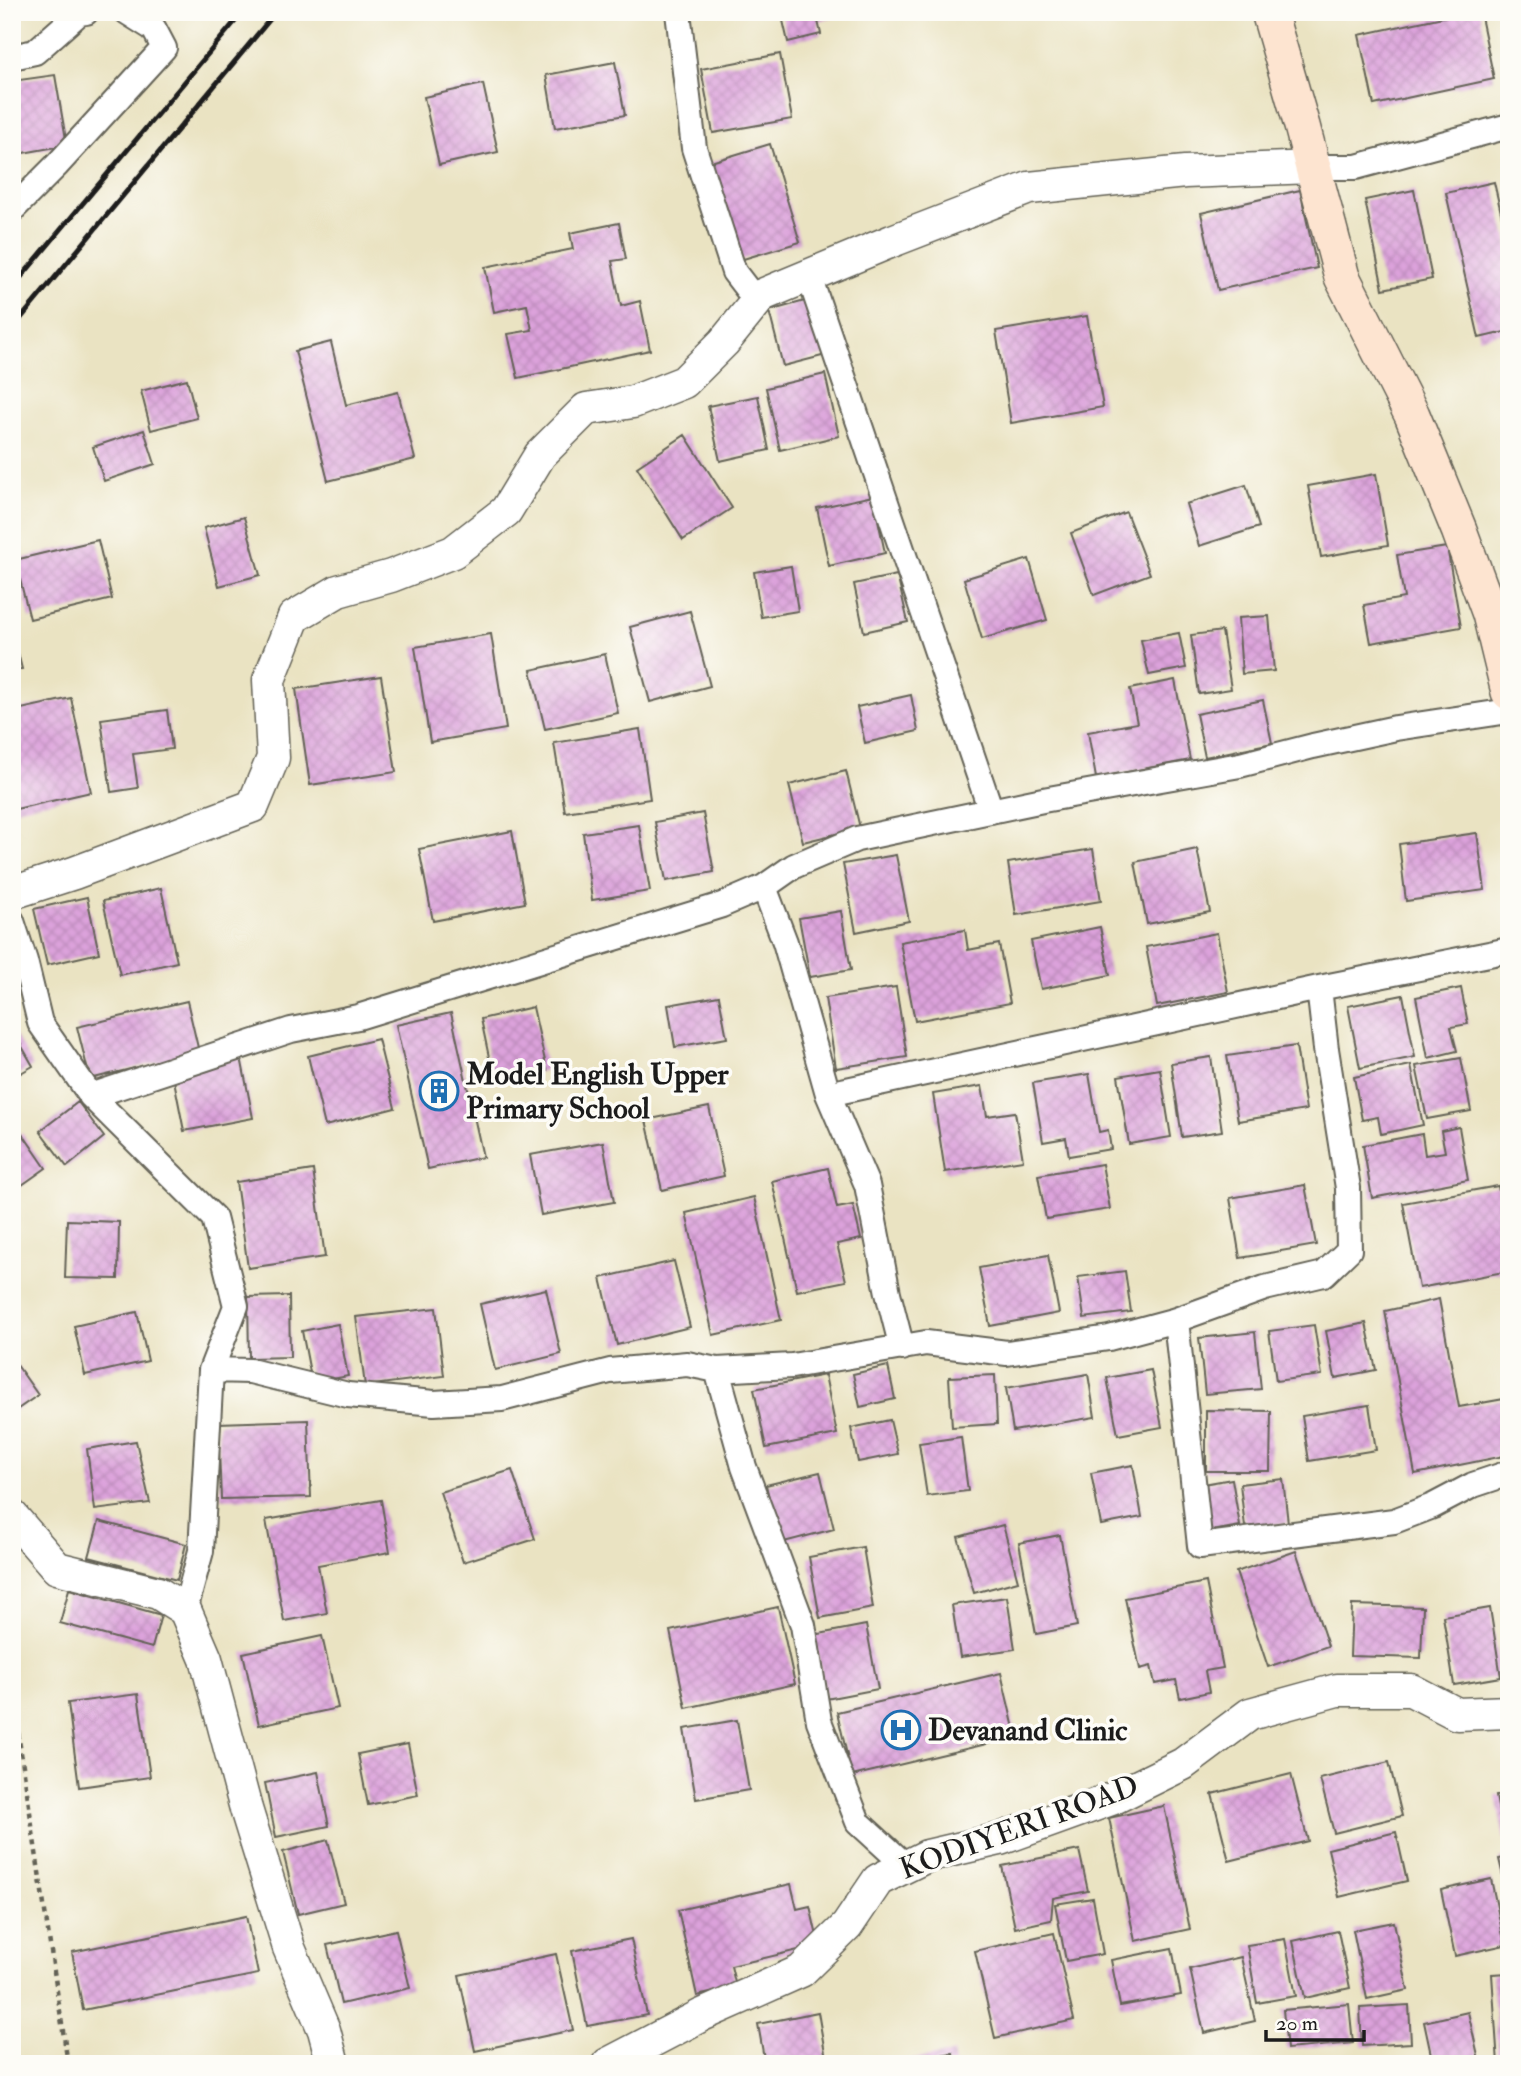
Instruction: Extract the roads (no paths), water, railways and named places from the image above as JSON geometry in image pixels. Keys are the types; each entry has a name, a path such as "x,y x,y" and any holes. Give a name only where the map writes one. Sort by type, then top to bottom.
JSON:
{"main road":[{"path":"1269,12 1342,277 1412,415 1459,530 1490,614 1509,692"}],"street":[{"path":"12,57 35,52 79,13 86,12"},
{"path":"12,210 164,48 155,29 127,12"},
{"path":"678,12 694,148 734,272 757,302"},
{"path":"12,893 75,873 253,806 272,758 269,680 294,617 338,592 391,576 453,552 506,512 540,455 586,410 633,402 684,382 724,342 762,295 1029,188 1185,172 1356,167 1509,126"},
{"path":"809,276 991,811"},
{"path":"91,1096 290,1030 358,1017 722,905 764,887 794,866 856,839 1240,765 1396,728 1509,711"},
{"path":"764,887 785,942 828,1094 867,1185 888,1293 902,1348"},
{"path":"12,921 40,1023 91,1096 214,1218 236,1306 211,1370 201,1551 185,1611"},
{"path":"828,1094 1509,950"},
{"path":"211,1370 250,1371 348,1395 434,1403 502,1399 610,1371 687,1364 717,1370 792,1366 926,1343 1007,1353 1109,1338 1176,1320 1265,1288 1324,1274 1349,1250 1348,1188 1326,1049 1320,988"},
{"path":"1176,1320 1200,1546 1394,1521 1433,1506 1474,1485 1509,1473"},
{"path":"717,1370 744,1467 803,1625 819,1721 858,1822 906,1866"},
{"path":"12,1516 57,1568 158,1593 185,1611 206,1659 246,1809 289,1948 324,2029 333,2064"},
{"name":"KODIYERI ROAD","path":"608,2064 702,2015 801,1970 847,1926 878,1880 927,1856 1000,1839 1114,1798 1183,1764 1250,1714 1336,1690 1411,1690 1457,1714 1509,1712"}],"railway":[{"path":"12,288 243,12"},
{"path":"12,329 276,12"}],"place":[{"name":"Model English Upper Primary School","path":"439,1091"},
{"name":"Devanand Clinic","path":"901,1730"}]}
